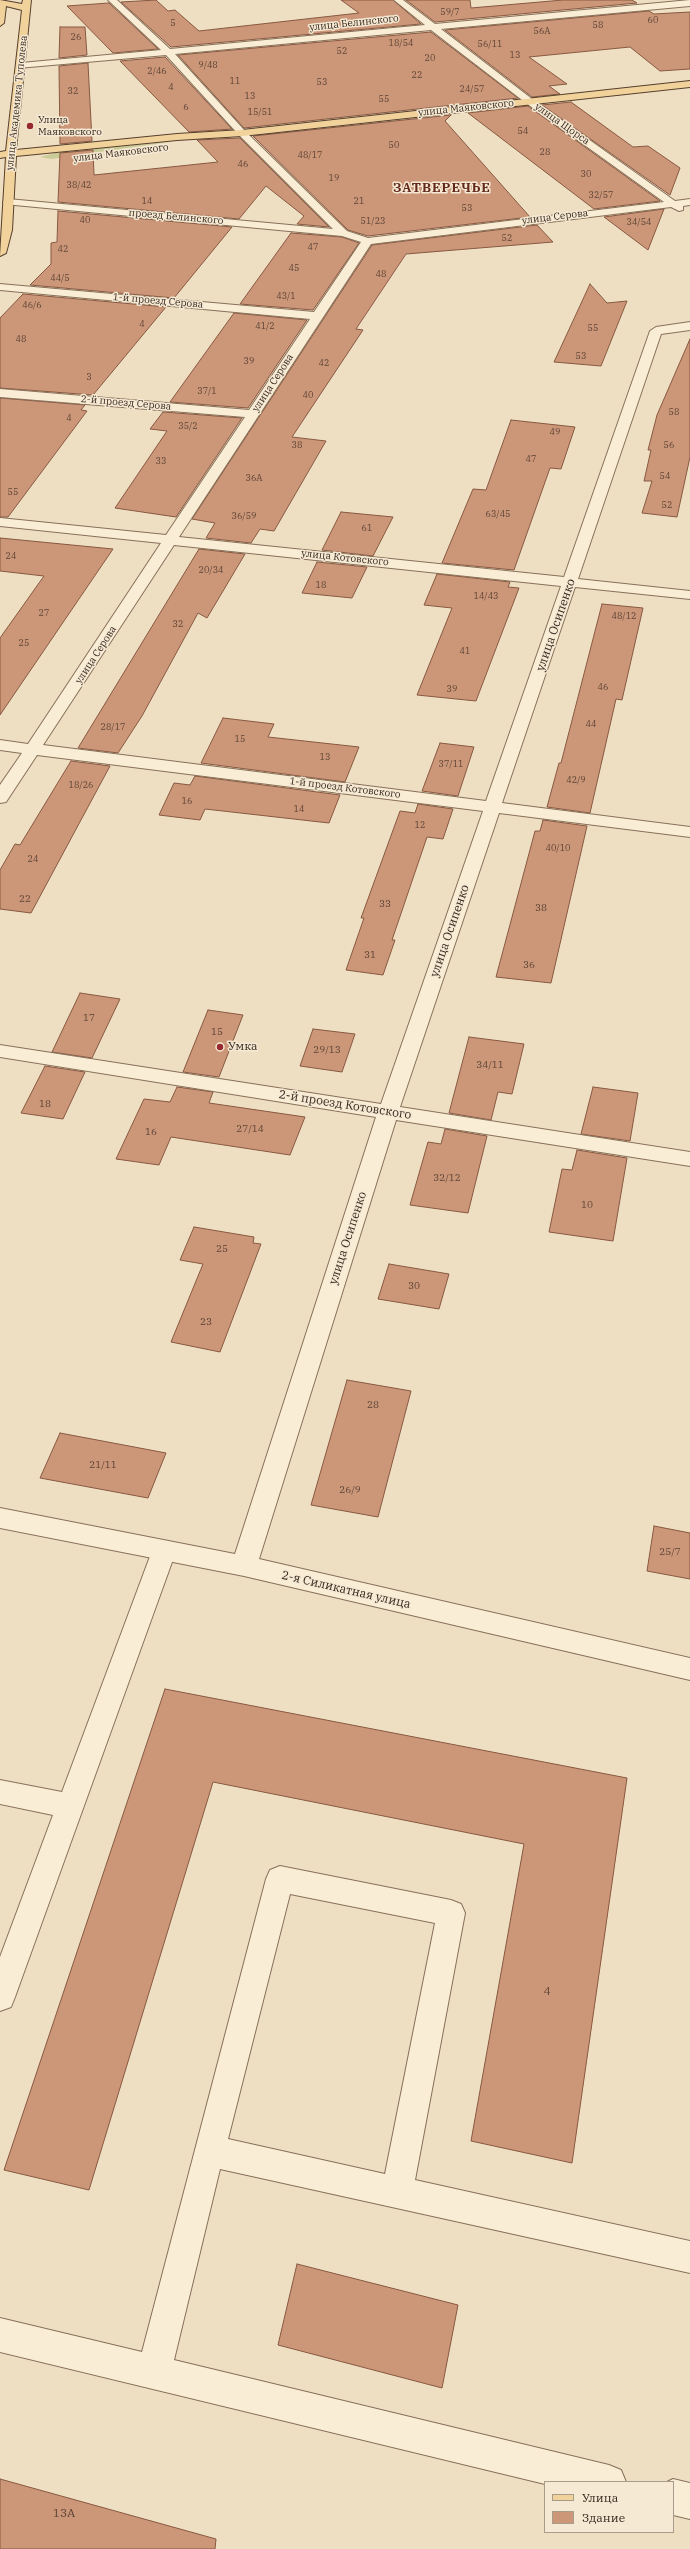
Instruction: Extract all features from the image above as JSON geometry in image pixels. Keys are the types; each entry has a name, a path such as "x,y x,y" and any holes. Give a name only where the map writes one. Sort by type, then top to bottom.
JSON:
{"main road":[{"path":"0,23 2,2 27,5"},
{"name":"улица Академика Туполева","path":"0,252 5,238 8,202 5,168 11,154 27,5"},
{"name":"улица Маяковского","path":"0,155 177,137 242,134 690,84"},
{"name":"улица Маяковского","path":"100,156 191,144 242,134"},
{"path":"5,168 25,165"}],"street":[{"name":"проезд Белинского","path":"112,0 169,53 242,134 343,233"},
{"name":"улица Щорса","path":"398,0 529,101 690,216"},
{"name":"улица Белинского","path":"21,66 690,3"},
{"name":"проезд Белинского","path":"8,202 343,233 367,241"},
{"name":"улица Серова","path":"0,798 33,750 169,539 367,241 690,202"},
{"name":"1-й проезд Серова","path":"0,287 316,316"},
{"name":"улица Осипенко","path":"244,1566 388,1112 656,331 690,326"},
{"name":"2-й проезд Серова","path":"0,393 253,414"},
{"name":"улица Котовского","path":"0,522 690,595"},
{"name":"1-й проезд Котовского","path":"0,746 493,806 690,832"},
{"name":"2-й проезд Котовского","path":"0,1051 690,1159"},
{"name":"2-я Силикатная улица","path":"0,1518 244,1566 690,1669"},
{"path":"0,1997 5,1969 70,1806 164,1551"},
{"path":"0,1792 70,1806"},
{"path":"154,2372 209,2151 280,1879 451,1913 397,2192"},
{"path":"209,2151 690,2257"},
{"path":"0,2335 606,2481"},
{"path":"674,2497 690,2501"}],"green space":[{"path":"176,141 51,159 40,157 55,153"}],"building":[{"path":"156,0 168,11 175,10 199,31 359,13 341,0 393,0 421,24 171,47 121,2"},
{"path":"406,0 470,0 471,8 563,0 632,0 637,3 435,22"},
{"path":"109,3 158,49 113,53 67,6"},
{"path":"649,11 654,14 690,12 690,69 660,71 630,47 529,57 567,84 549,86 560,94 532,97 445,30"},
{"path":"60,27 85,27 87,55 59,58"},
{"path":"431,32 518,98 244,128 178,55"},
{"path":"165,57 232,129 189,132 120,61"},
{"path":"88,63 92,141 60,144 59,66"},
{"path":"571,102 633,147 648,146 680,168 670,195 542,105"},
{"path":"528,106 660,201 594,209 468,113"},
{"path":"451,115 445,121 530,217 368,236 348,230 253,136"},
{"path":"240,138 329,227 297,224 304,216 266,186 239,219 58,202 60,153 93,150 94,175 218,162 197,140"},
{"path":"664,209 648,250 604,217"},
{"path":"58,211 232,227 174,298 30,285 51,264 51,243 57,242"},
{"path":"537,225 553,242 406,254 356,329 363,330 292,437 326,441 274,531 260,529 251,543 206,538 215,523 192,519 372,245"},
{"path":"291,233 342,237 359,243 313,310 240,304"},
{"path":"590,284 607,303 627,301 601,366 554,362"},
{"path":"23,294 166,307 93,395 0,388 0,318"},
{"path":"234,313 307,320 248,408 170,402"},
{"path":"690,339 690,457 677,517 642,513 652,481 644,481 651,450 648,450 657,415"},
{"path":"0,398 85,405 81,410 87,411 8,517 0,517"},
{"path":"163,412 242,418 176,517 115,508 167,431 150,429"},
{"path":"511,420 575,427 561,469 550,468 514,570 442,563 473,489 486,490"},
{"path":"341,512 393,517 373,556 322,550"},
{"path":"0,538 113,549 0,715 0,638 44,576 0,571"},
{"path":"199,549 245,554 207,618 198,613 142,716 118,753 78,748"},
{"path":"317,562 367,567 352,598 302,593"},
{"path":"437,574 510,582 508,587 519,588 476,701 417,695 452,608 424,605"},
{"path":"602,604 643,608 622,700 616,699 590,813 547,807 559,763 561,763"},
{"path":"223,718 274,724 268,737 359,747 345,782 201,763"},
{"path":"440,743 474,747 458,796 422,791"},
{"path":"71,761 110,766 31,913 0,909 0,870 15,844 20,845"},
{"path":"195,776 340,795 329,823 205,809 200,820 159,815 174,783 190,785"},
{"path":"418,804 453,809 443,839 427,837 392,940 395,940 383,975 346,970 364,918 361,918 400,811 415,813"},
{"path":"543,820 587,826 551,983 496,977 535,831 540,831"},
{"path":"80,993 120,999 92,1058 52,1052"},
{"path":"208,1010 243,1015 219,1077 183,1072"},
{"path":"313,1029 355,1034 342,1072 300,1066"},
{"path":"469,1037 524,1044 512,1094 498,1092 491,1120 449,1113"},
{"path":"45,1066 85,1072 63,1119 21,1113"},
{"path":"177,1087 213,1092 209,1103 305,1117 290,1155 171,1137 159,1165 116,1159 144,1099 170,1102"},
{"path":"593,1087 638,1093 630,1141 581,1134"},
{"path":"445,1129 487,1136 468,1213 410,1205 428,1142 441,1144"},
{"path":"577,1150 627,1158 613,1241 549,1232 562,1169 572,1170"},
{"path":"194,1227 254,1237 253,1243 261,1244 220,1352 171,1342 203,1264 180,1260"},
{"path":"389,1264 449,1274 439,1309 378,1299"},
{"path":"347,1380 411,1391 378,1517 311,1505"},
{"path":"60,1433 166,1453 148,1498 40,1478"},
{"path":"654,1526 690,1533 690,1579 647,1571"},
{"path":"165,1689 627,1778 572,2163 471,2141 524,1844 213,1782 89,2190 4,2170"},
{"path":"297,2264 458,2305 442,2388 278,2345"},
{"path":"0,2479 216,2539 215,2549 0,2549"}],"place":[{"name":"Улица Маяковского","path":"30,126"},
{"name":"Умка","path":"220,1047"}],"district":[{"name":"ЗАТВЕРЕЧЬЕ","path":"442,188"}]}
